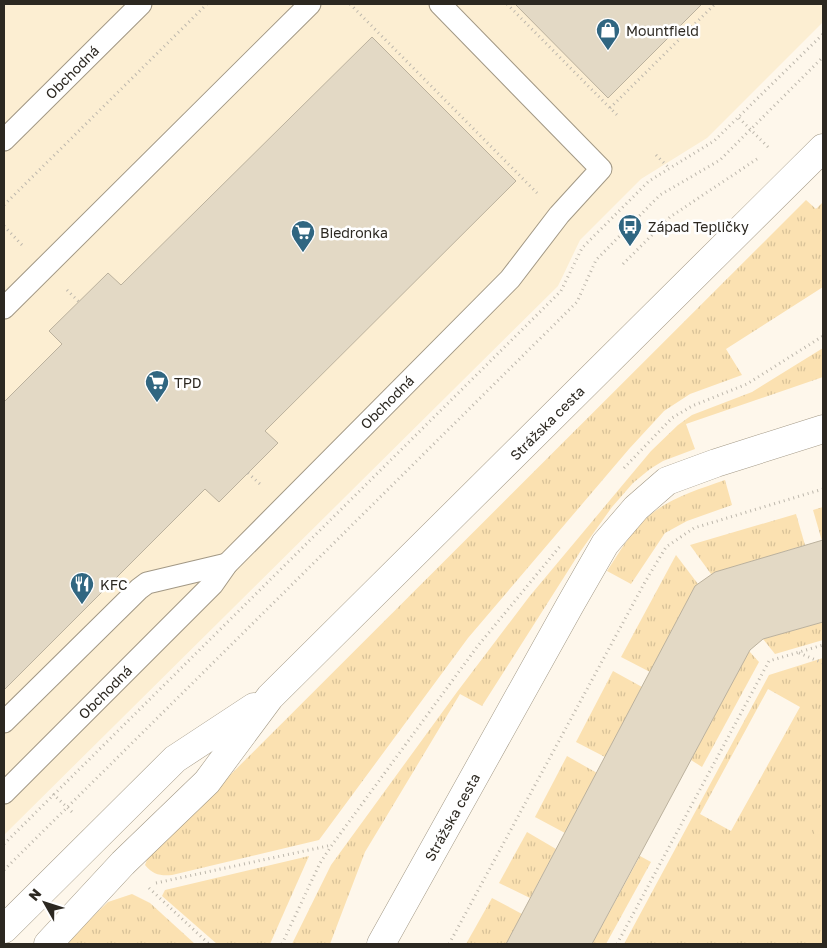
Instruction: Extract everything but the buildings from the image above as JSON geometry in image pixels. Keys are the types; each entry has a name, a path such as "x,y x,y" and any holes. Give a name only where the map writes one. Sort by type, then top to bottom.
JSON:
{"street":[{"name":"Strážska cesta","path":"48,944 123,863 207,782 270,697 823,148"},
{"name":"Strážska cesta","path":"381,944 605,544 636,508 667,481 716,463 823,429"},
{"name":"Strážska cesta","path":"4,927 175,759 270,697"}],"lane":[{"name":"Obchodná","path":"4,140 141,4"},
{"path":"4,308 310,4"},
{"name":"Obchodná","path":"4,793 213,584 227,564 510,279 560,214 601,169 440,4"},
{"path":"4,722 147,583 227,564"}],"path":[{"path":"4,206 207,4"},
{"path":"350,4 540,195"},
{"path":"507,4 616,115"},
{"path":"610,108 715,4"},
{"path":"4,844 562,291 587,243 649,181 714,142 823,34"},
{"path":"4,870 577,302 596,260 660,195 720,160 823,57"},
{"path":"739,118 775,154"},
{"path":"623,264 670,217 771,150"},
{"path":"656,155 669,168"},
{"path":"4,226 24,247"},
{"path":"449,944 645,582 666,548 694,528 823,489"},
{"path":"617,944 769,661 823,645"},
{"path":"799,652 823,663"},
{"path":"209,944 145,885 332,845"}],"shaded area":[{"path":"4,4 823,4 823,22 707,138 641,179 580,240 558,286 4,835"}],"green space":[{"path":"806,200 816,209 823,202 823,287 726,349 742,375 690,394 664,411 629,449 468,638 319,840 172,875 157,874 151,871 145,865 148,857"},
{"path":"823,348 823,377 686,424 695,449 663,461 633,483 612,507 580,552 482,706 460,694 365,852 330,944 292,944 331,865 529,597 651,451 678,425 692,415 752,392"},
{"path":"725,480 732,505 687,521 665,533 631,584 607,571 634,532 656,510 701,488"},
{"path":"823,507 823,541 822,541 813,510"},
{"path":"796,514 805,545 711,574 690,545"},
{"path":"676,555 698,584 650,672 621,657"},
{"path":"823,622 823,640 775,654 763,639"},
{"path":"749,651 759,662 702,767 691,760"},
{"path":"823,658 823,944 624,944 769,675","holes":["768,689 800,707 731,831 700,814"]},
{"path":"613,671 642,687 605,757 576,742"},
{"path":"567,756 597,773 565,833 535,817"},
{"path":"823,807 823,864 808,811"},
{"path":"527,832 556,849 530,898 499,883"},
{"path":"309,856 270,944 217,944 162,896 165,890"},
{"path":"640,856 651,862 606,944 592,944"},
{"path":"132,894 150,903 195,944 64,944 108,902"},
{"path":"492,898 522,914 506,944 466,944"}],"place":[{"name":"Mountfield","path":"608,51"},
{"name":"Západ Tepličky","path":"630,247"},
{"name":"Biedronka","path":"303,253"},
{"name":"TPD","path":"157,403"},
{"name":"KFC","path":"82,605"}]}
